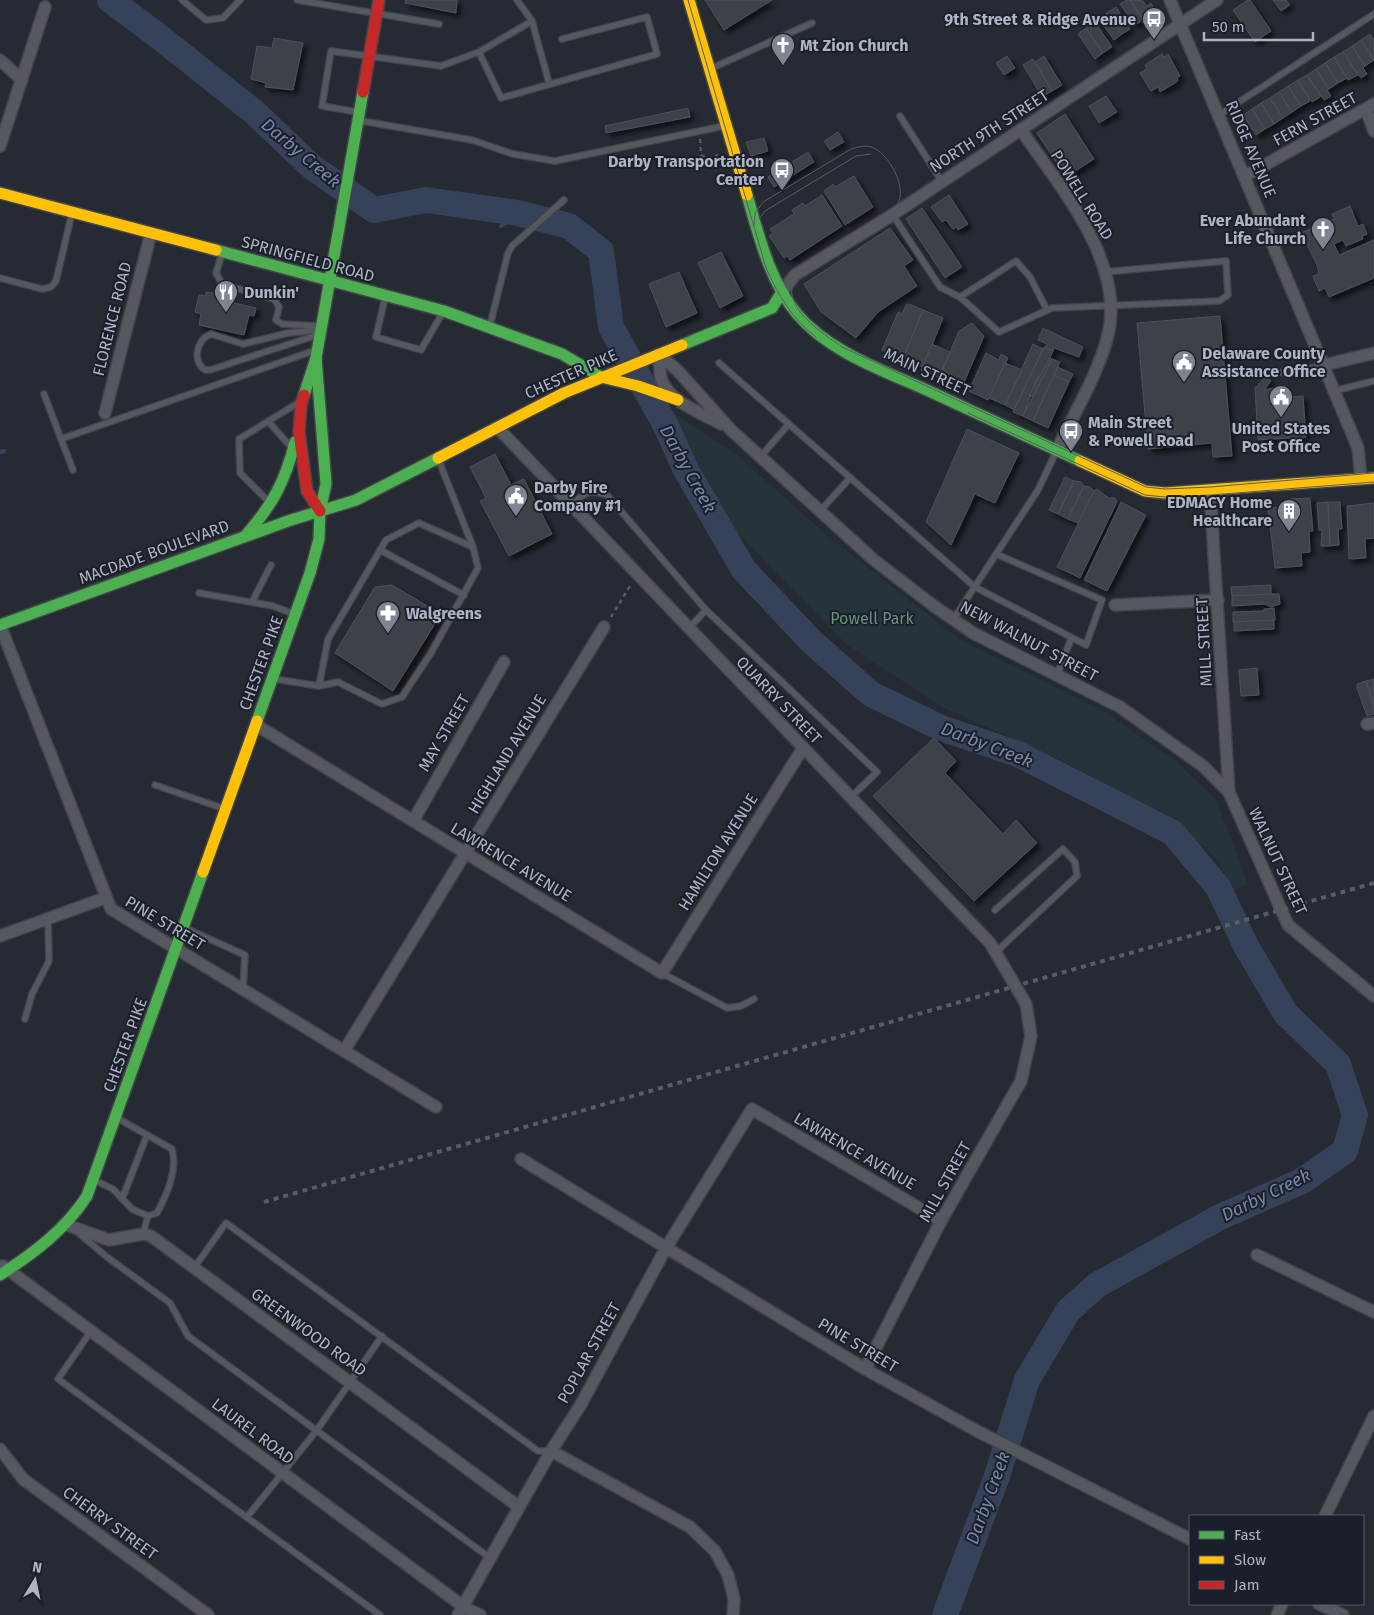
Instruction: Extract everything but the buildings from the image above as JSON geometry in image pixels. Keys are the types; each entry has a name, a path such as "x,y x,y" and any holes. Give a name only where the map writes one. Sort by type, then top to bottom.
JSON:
{"main road":[{"path":"320,511 307,491 300,446 302,400 316,354 379,0"},
{"name":"MAIN STREET","path":"689,0 732,149 772,275 796,312 814,331 841,350 1146,491 1165,493 1210,491 1374,478"},
{"name":"SPRINGFIELD ROAD","path":"0,193 444,311 562,354 600,377 678,400"},
{"name":"CHESTER PIKE","path":"3,1270 48,1242 67,1225 84,1201 94,1180 296,615 317,550 320,511 356,500 564,393 772,308 782,292"},
{"path":"316,354 326,484 320,511"},
{"path":"243,538 272,505 286,478 300,419"},
{"name":"MACDADE BOULEVARD","path":"0,625 320,511"}],"street":[{"name":"RIDGE AVENUE","path":"1170,0 1358,448 1361,479"},
{"name":"NORTH 9TH STREET","path":"782,292 795,275 942,182 1181,26 1217,0"},
{"path":"0,146 45,7"},
{"path":"0,60 22,80"},
{"path":"1370,107 1374,131"},
{"name":"FERN STREET","path":"1245,176 1370,107"},
{"name":"POWELL ROAD","path":"1021,130 1078,213 1099,251 1110,306 1108,333 1100,359 1056,450"},
{"name":"FLORENCE ROAD","path":"105,413 151,233"},
{"path":"1324,365 1374,353"},
{"name":"NEW WALNUT STREET","path":"659,354 662,380 678,400 732,430"},
{"name":"NEW WALNUT STREET","path":"659,354 678,371 732,430 874,560 973,633 1120,707 1174,743 1204,766 1229,792"},
{"name":"QUARRY STREET","path":"497,428 990,943 1026,1004"},
{"name":"MILL STREET","path":"1210,491 1229,792"},
{"path":"1115,605 1218,600"},
{"name":"PINE STREET","path":"0,625 105,898 111,909 436,1107"},
{"name":"HIGHLAND AVENUE","path":"344,1051 604,626"},
{"name":"MAY STREET","path":"413,821 504,662"},
{"name":"LAWRENCE AVENUE","path":"256,725 662,973"},
{"name":"HAMILTON AVENUE","path":"662,973 803,748"},
{"name":"WALNUT STREET","path":"1229,792 1288,925 1374,996"},
{"path":"0,936 105,898"},
{"name":"MILL STREET","path":"865,1370 941,1220 1021,1081 1031,1036 1026,1004"},
{"name":"LAWRENCE AVENUE","path":"752,1109 941,1220"},
{"name":"POPLAR STREET","path":"461,1611 551,1451 580,1406 666,1248 752,1109"},
{"name":"PINE STREET","path":"521,1159 865,1370 977,1432 1189,1538"},
{"path":"67,1225 109,1240 144,1234"},
{"name":"GREENWOOD ROAD","path":"144,1234 151,1236 519,1507"},
{"path":"1257,1255 1374,1312"},
{"name":"LAUREL ROAD","path":"3,1270 92,1331 283,1473 461,1611 480,1615"},
{"path":"1325,1515 1374,1416"},
{"name":"CHERRY STREET","path":"0,1449 22,1479 208,1615"},
{"path":"551,1451 690,1527 715,1551 728,1576 734,1599 733,1615"},
{"path":"1321,1605 1343,1615"}],"lane":[{"path":"182,0 206,20 223,18 240,0"},
{"path":"296,0 439,24"},
{"path":"517,0 532,21 549,83"},
{"path":"1219,115 1374,14"},
{"path":"479,52 501,98 657,54 647,16 562,39"},
{"path":"532,21 479,52 441,66 331,51 322,106 358,116 472,140 514,154 556,161 726,125"},
{"path":"709,69 723,65 812,23"},
{"path":"900,116 942,182"},
{"path":"489,327 505,260 512,246 564,200"},
{"path":"0,278 42,288 51,287 56,281 72,212"},
{"path":"892,214 940,286 960,297 999,332 1047,310 1220,301 1228,295 1226,261 1104,272"},
{"path":"223,252 216,273 222,284 274,299 279,307 276,320 282,324 320,330"},
{"path":"960,297 1016,261 1030,277 1047,310"},
{"path":"386,296 376,337 421,350 444,311"},
{"path":"320,330 210,370 205,370 198,362 196,353 201,342 211,334 243,344 288,333 320,330"},
{"path":"61,439 316,354"},
{"path":"719,363 975,587 1086,645 1102,600"},
{"path":"1248,374 1293,372 1324,365"},
{"path":"1334,391 1374,381"},
{"path":"44,394 73,470"},
{"path":"272,505 240,473 240,439 302,400"},
{"path":"268,421 293,450"},
{"path":"761,456 789,424"},
{"path":"953,620 1038,490 1056,450"},
{"path":"273,679 319,686 338,682 382,704 402,697 464,595 478,568 473,547 438,458"},
{"path":"820,511 850,478"},
{"path":"571,506 583,494 597,492 607,495 706,610 877,772 850,798"},
{"path":"319,686 328,639 386,540 419,523 473,547"},
{"path":"380,550 464,595"},
{"path":"996,554 1115,605"},
{"path":"252,602 271,565"},
{"path":"199,593 273,606 296,615"},
{"path":"688,628 706,610"},
{"path":"1057,675 1071,638"},
{"path":"155,785 226,809"},
{"path":"995,910 1063,849 1075,862 1077,876 996,952"},
{"path":"25,1019 32,994 49,961 48,918"},
{"path":"184,928 245,955 244,990"},
{"name":"LAWRENCE AVENUE","path":"662,973 727,1008 741,1006 754,999"},
{"path":"94,1180 113,1190 132,1209 148,1216 156,1213 164,1200 176,1162 172,1149 116,1118"},
{"path":"122,1199 148,1135"},
{"path":"144,1234 148,1216"},
{"path":"194,1268 226,1223 538,1450 551,1451"},
{"path":"67,1225 170,1303 188,1336 490,1558"},
{"path":"92,1331 58,1379 380,1615"},
{"path":"246,1517 317,1430 382,1336"}],"path":[{"path":"701,130 700,153 704,158 712,158 732,149"},
{"path":"612,615 637,575"}],"green space":[{"name":"Powell Park","path":"672,412 735,453 824,533 960,640 1105,712 1173,759 1216,799 1248,885 1231,891 1220,862 1180,826 1068,763 942,707 847,645 727,522"}],"waterway":[{"name":"Darby Creek","path":"110,0 254,112 312,167 374,210 426,200 518,213 569,226 601,251 611,327 666,426 686,470 744,570 812,642 871,694 941,728 1020,755 1173,833 1218,887 1246,946 1286,1014 1338,1064 1355,1115 1345,1151 1302,1181 1220,1217 1097,1285 1068,1311 1027,1380 997,1476 945,1615"},
{"path":"501,226 518,213"},
{"path":"0,452 4,451"}],"tram line":[{"path":"688,0 766,268 786,306 800,323 816,337"},
{"path":"1212,0 941,180 799,271 793,283 792,294 796,305 803,315 842,347 1146,487 1165,489 1210,487 1374,473"},
{"path":"754,225 755,213 763,202 851,149 862,146 868,146 880,152 887,159 897,176 900,194 899,202 894,209"},
{"path":"759,219 765,211 856,156 871,154"},
{"path":"968,413 1145,495 1165,497 1211,495 1374,482"}],"railway":[{"path":"264,1202 1374,883"}],"traffic: fast":[{"path":"304,395 316,358 363,92"},
{"path":"747,195 766,257 779,287 797,314 825,340 859,360 1080,461"},
{"path":"216,250 444,311 562,354 601,377"},
{"path":"682,345 772,308 782,292"},
{"path":"257,721 310,573 319,539 320,511 326,484 316,358"},
{"path":"246,535 264,513 277,492 287,469 295,442"},
{"path":"0,625 288,521 356,500 438,458"},
{"path":"0,1275 48,1240 69,1220 87,1196 203,872"}],"traffic: slow":[{"path":"689,0 747,195"},
{"path":"0,193 216,250"},
{"path":"438,458 564,393 682,345"},
{"path":"601,377 638,386 678,400"},
{"path":"1080,461 1145,491 1165,493 1374,478"},
{"path":"203,872 257,721"}],"traffic: jam":[{"path":"363,92 379,0"},
{"path":"304,395 301,405 299,432 307,491 320,511"}],"place":[{"name":"9th Street & Ridge Avenue","path":"1154,40"},
{"name":"Mt Zion Church","path":"783,66"},
{"name":"Darby Transportation Center","path":"782,191"},
{"name":"Ever Abundant Life Church","path":"1323,250"},
{"name":"Dunkin'","path":"226,313"},
{"name":"Delaware County Assistance Office","path":"1184,383"},
{"name":"United States Post Office","path":"1281,418"},
{"name":"Main Street & Powell Road","path":"1071,452"},
{"name":"Darby Fire Company #1","path":"516,517"},
{"name":"EDMACY Home Healthcare","path":"1289,532"},
{"name":"Walgreens","path":"388,634"}]}
